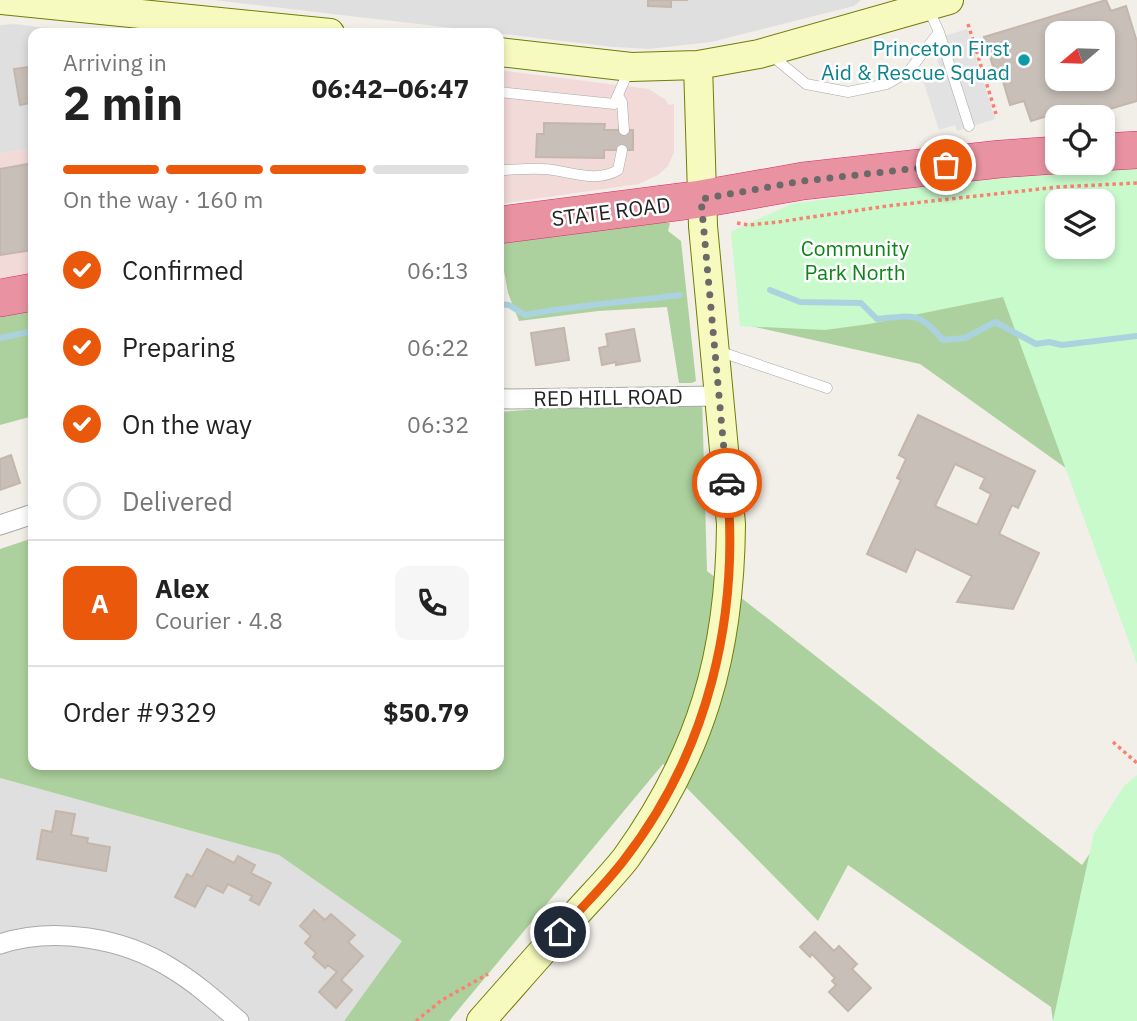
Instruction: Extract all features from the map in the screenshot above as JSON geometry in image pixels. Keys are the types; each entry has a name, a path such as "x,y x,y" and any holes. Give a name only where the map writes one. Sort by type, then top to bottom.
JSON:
{"highway":[{"path":"1115,151 1137,150"},
{"name":"STATE ROAD","path":"504,224 701,199 803,181 1045,156"},
{"path":"0,298 28,293"}],"street":[{"path":"2,0 280,28"},
{"path":"504,53 631,67 698,65 768,52 888,8 933,2"},
{"path":"481,1021 624,860 654,816 680,769 701,720 717,668 727,616 731,524 701,199 698,65"},
{"name":"RED HILL ROAD","path":"504,399 718,396"},
{"path":"0,525 28,516"},
{"path":"0,944 44,936 77,937 109,943 169,966 239,1021"}],"lane":[{"path":"933,2 939,32 969,126"},
{"path":"768,52 806,84 848,92 887,84 909,71 939,32"},
{"path":"504,93 614,104 631,67"},
{"path":"619,97 622,102 624,130"},
{"path":"504,170 544,169 607,177 618,170 622,150"},
{"path":"715,349 827,388"}],"path":[{"path":"968,24 996,114"},
{"path":"735,222 749,225 1018,191 1137,183"},
{"path":"1113,742 1137,763"},
{"path":"416,1021 442,1000 495,969"}],"shaded area":[{"path":"214,0 861,0 854,6 711,42 649,49 504,34 504,28 452,28"},
{"path":"0,25 46,28 28,28 28,149 0,153"},
{"path":"967,29 995,119 957,131 955,125 939,130 921,74 940,68 931,40"},
{"path":"504,71 649,89 666,100 668,105 674,104 674,152 668,166 658,175 639,184 504,203"},
{"path":"28,149 28,274 0,279 0,153"},
{"path":"0,778 279,855 403,941 344,1021 0,1021"}],"green space":[{"name":"Community Park North","path":"1137,166 1137,664 1003,297 869,324 825,330 740,326 731,232 791,204 1012,173 1045,171 1045,175 1115,175 1115,167"},
{"path":"654,221 670,223 668,231 681,241 696,381 679,383 667,307 598,311 519,321 508,293 504,271 504,242"},
{"path":"1045,250 1045,259 1103,259 1126,511 920,364 751,326"},
{"path":"28,312 28,417 0,425 0,316"},
{"path":"702,397 707,571 1082,865 1126,800 1137,1021 1053,1021 1051,1007 848,865 818,921 663,764 449,1021 344,1021 402,941 279,855 0,778 0,549 28,540 28,770 504,770 504,412"},
{"path":"1137,775 1137,1021 1053,1021 1094,833 1124,786"}],"building":[{"path":"648,0 671,0 671,7 648,6"},
{"name":"Princeton First Aid & Rescue Squad","path":"1106,0 1111,11 1126,6 1137,42 1137,101 1115,107 1115,105 1045,105 1045,117 1031,121 1024,101 1010,105 1002,78 997,80 984,37"},
{"path":"28,67 28,103 20,105 14,69"},
{"path":"544,123 605,124 604,130 633,130 633,150 604,150 604,158 536,157 537,134 544,134"},
{"path":"28,164 28,251 0,255 0,169"},
{"path":"564,328 569,360 536,365 531,333"},
{"path":"634,329 640,361 602,365 599,348 608,346 606,334"},
{"path":"918,415 1035,471 1018,508 1012,505 999,534 1039,553 1013,609 957,602 972,576 916,549 906,572 867,554 901,480 897,478 906,459 899,455","holes":["955,464 985,478 980,488 991,494 977,525 935,506"]},
{"path":"11,455 20,483 0,490 0,459"},
{"path":"56,811 75,814 71,835 88,838 87,843 110,847 106,871 37,859 42,830 52,832"},
{"path":"207,849 234,863 238,856 255,865 251,873 271,883 259,905 250,900 252,896 228,884 223,893 207,885 195,907 175,897 187,874 192,877"},
{"path":"314,910 325,920 331,914 355,935 348,942 363,956 341,980 352,990 336,1008 319,992 337,972 328,965 325,968 313,957 316,953 305,943 311,936 300,926"},
{"path":"815,932 834,951 839,946 857,964 852,969 871,988 848,1011 829,992 836,985 832,981 835,978 812,954 810,957 800,947"}],"waterway":[{"path":"770,290 800,302 861,303 877,319 914,317 927,324 943,340 965,338 995,322 1036,344 1049,342 1062,345 1137,336"},
{"path":"504,304 525,315 680,295"},
{"path":"0,338 28,332"}],"way so far":[{"path":"727,483 701,199 803,181 946,165"}],"place":[{"name":"Princeton First Aid & Rescue Squad","path":"1024,60"}],"route":[{"path":"560,932 624,860 654,816 680,769 701,720 717,668 727,616 731,524 727,483"}]}
